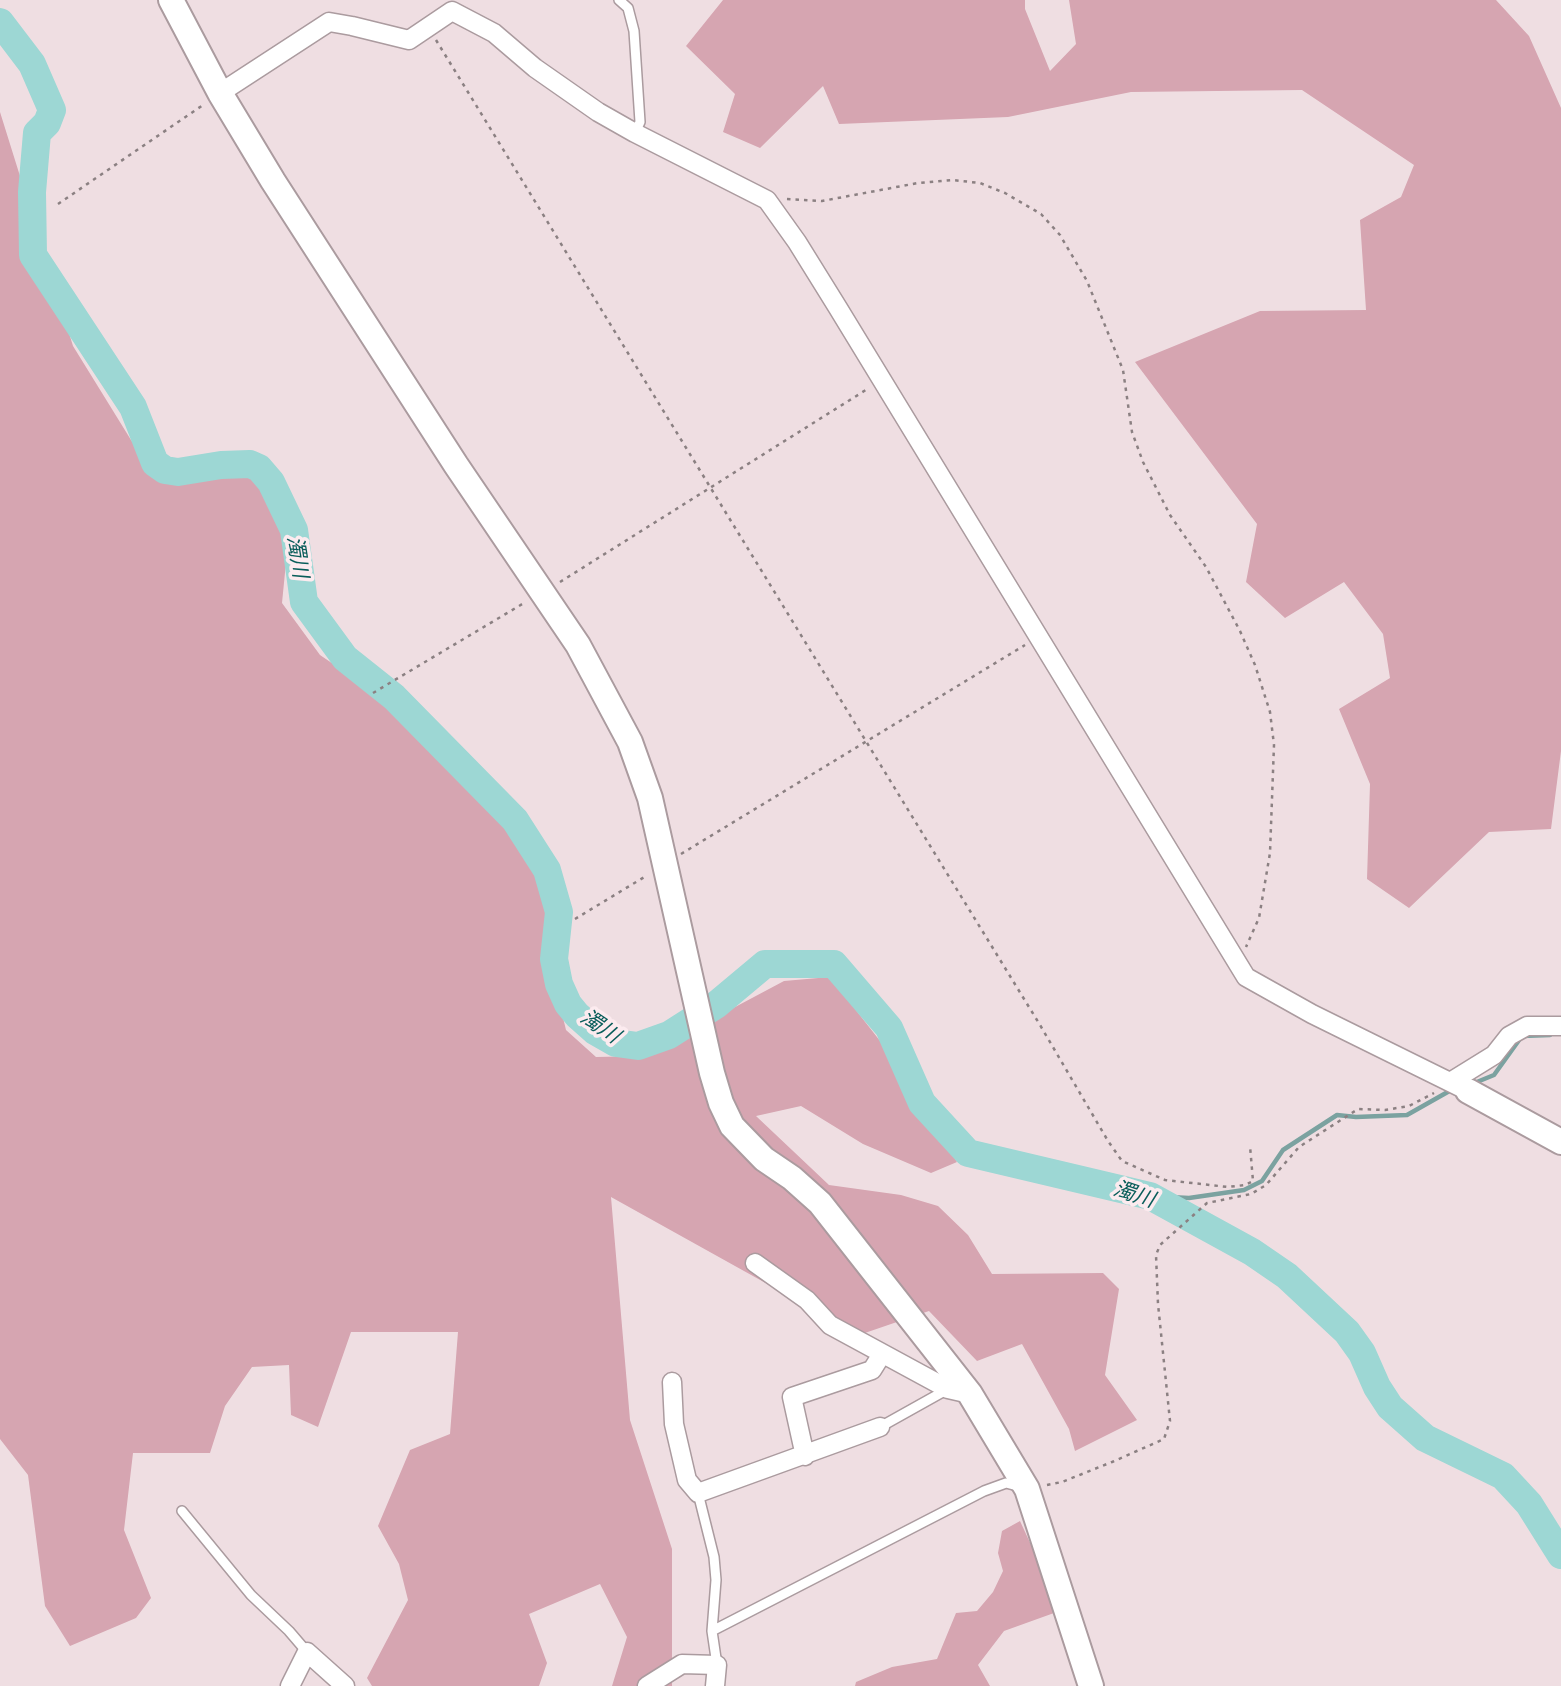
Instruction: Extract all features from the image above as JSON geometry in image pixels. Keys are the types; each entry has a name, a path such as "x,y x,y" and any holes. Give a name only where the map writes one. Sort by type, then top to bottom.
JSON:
{"street":[{"path":"171,0 220,93 273,181 456,465 578,645 630,742 650,798 712,1073 721,1103 732,1126 764,1159 792,1178 820,1203 1027,1489 1091,1686"},
{"path":"220,93 328,22 409,40 452,11 494,33 535,68 598,112 766,200 797,242 1246,977 1312,1014 1459,1085 1561,1142"},
{"path":"1459,1085 1494,1055 1509,1036 1527,1026 1561,1026"},
{"path":"755,1263 807,1300 830,1325 959,1392"},
{"path":"805,1456 792,1397 872,1370 883,1354"},
{"path":"672,1382 674,1424 687,1480 698,1493 880,1427"},
{"path":"290,1686 307,1652 345,1686"},
{"path":"647,1686 682,1664 717,1665 715,1686"}],"lane":[{"path":"619,0 628,8 634,30 640,122 635,133"},
{"path":"880,1427 959,1392"},
{"path":"712,1631 984,1491 1006,1483 1027,1489"},
{"path":"698,1493 714,1557 716,1580 712,1631 717,1665"},
{"path":"182,1511 251,1595 307,1652"}],"path":[{"path":"428,27 1122,1161 1165,1180 1228,1187 1254,1181 1250,1146"},
{"path":"58,204 220,93"},
{"path":"766,200 783,198 822,201 918,183 952,180 979,183 1005,193 1041,214 1060,235 1087,281 1123,370 1132,432 1143,461 1170,515 1206,567 1240,631 1270,712 1274,745 1273,803 1264,898 1253,936 1244,952 1235,959"},
{"path":"373,693 543,592 882,380"},
{"path":"575,919 1037,638"},
{"path":"1027,1489 1062,1482 1164,1439 1170,1421 1159,1314 1156,1255 1160,1245 1207,1203 1251,1194 1266,1185 1298,1147 1358,1109 1385,1110 1409,1106 1459,1085"}],"shaded area":[{"path":"723,0 1025,0 1025,9 1050,71 1076,44 1069,0 1496,0 1529,36 1561,108 1561,751 1551,829 1489,832 1409,908 1367,879 1370,784 1339,709 1390,678 1383,634 1344,582 1285,618 1246,582 1257,524 1135,362 1260,311 1366,310 1360,220 1401,197 1414,165 1302,90 1131,92 1008,117 839,124 823,86 760,148 723,132 735,94 686,46"},
{"path":"0,112 73,346 152,474 182,481 246,471 257,474 268,487 289,532 282,603 320,655 389,702 512,822 544,872 555,912 548,956 566,1030 596,1057 643,1056 784,981 830,977 884,1046 957,1162 931,1173 863,1144 801,1106 756,1116 829,1185 901,1195 938,1206 968,1235 992,1274 1103,1273 1119,1289 1105,1375 1137,1420 1075,1451 1069,1429 1022,1344 977,1361 929,1311 859,1335 611,1197 630,1420 672,1549 672,1686 612,1686 627,1637 600,1584 529,1614 547,1663 539,1686 372,1686 367,1678 408,1600 399,1564 378,1526 410,1450 450,1434 458,1332 351,1332 318,1427 291,1415 289,1365 252,1367 225,1406 210,1453 133,1453 124,1530 151,1598 136,1618 70,1646 45,1606 28,1475 0,1439"},
{"path":"1020,1521 1038,1560 1054,1613 1004,1631 978,1665 990,1686 855,1686 856,1682 892,1667 937,1659 956,1613 977,1611 993,1592 1003,1571 998,1553 1002,1531"}],"waterway":[{"name":"濁川","path":"0,22 32,64 52,110 47,123 37,133 32,192 33,255 133,407 155,463 165,470 178,472 221,465 250,464 259,468 271,482 294,530 304,602 345,658 394,697 515,820 547,870 559,912 554,959 559,984 568,1004 577,1015 595,1031 616,1043 638,1046 669,1035 716,1005 765,964 834,964 889,1028 922,1103 968,1153 1150,1196 1252,1252 1287,1276 1347,1332 1362,1353 1377,1387 1390,1407 1425,1438 1503,1476 1529,1504 1561,1555"},
{"path":"1472,1084 1494,1075 1522,1036 1550,1035"},
{"path":"1150,1196 1189,1198 1244,1190 1262,1181 1283,1150 1337,1115 1407,1115 1453,1089"}]}
